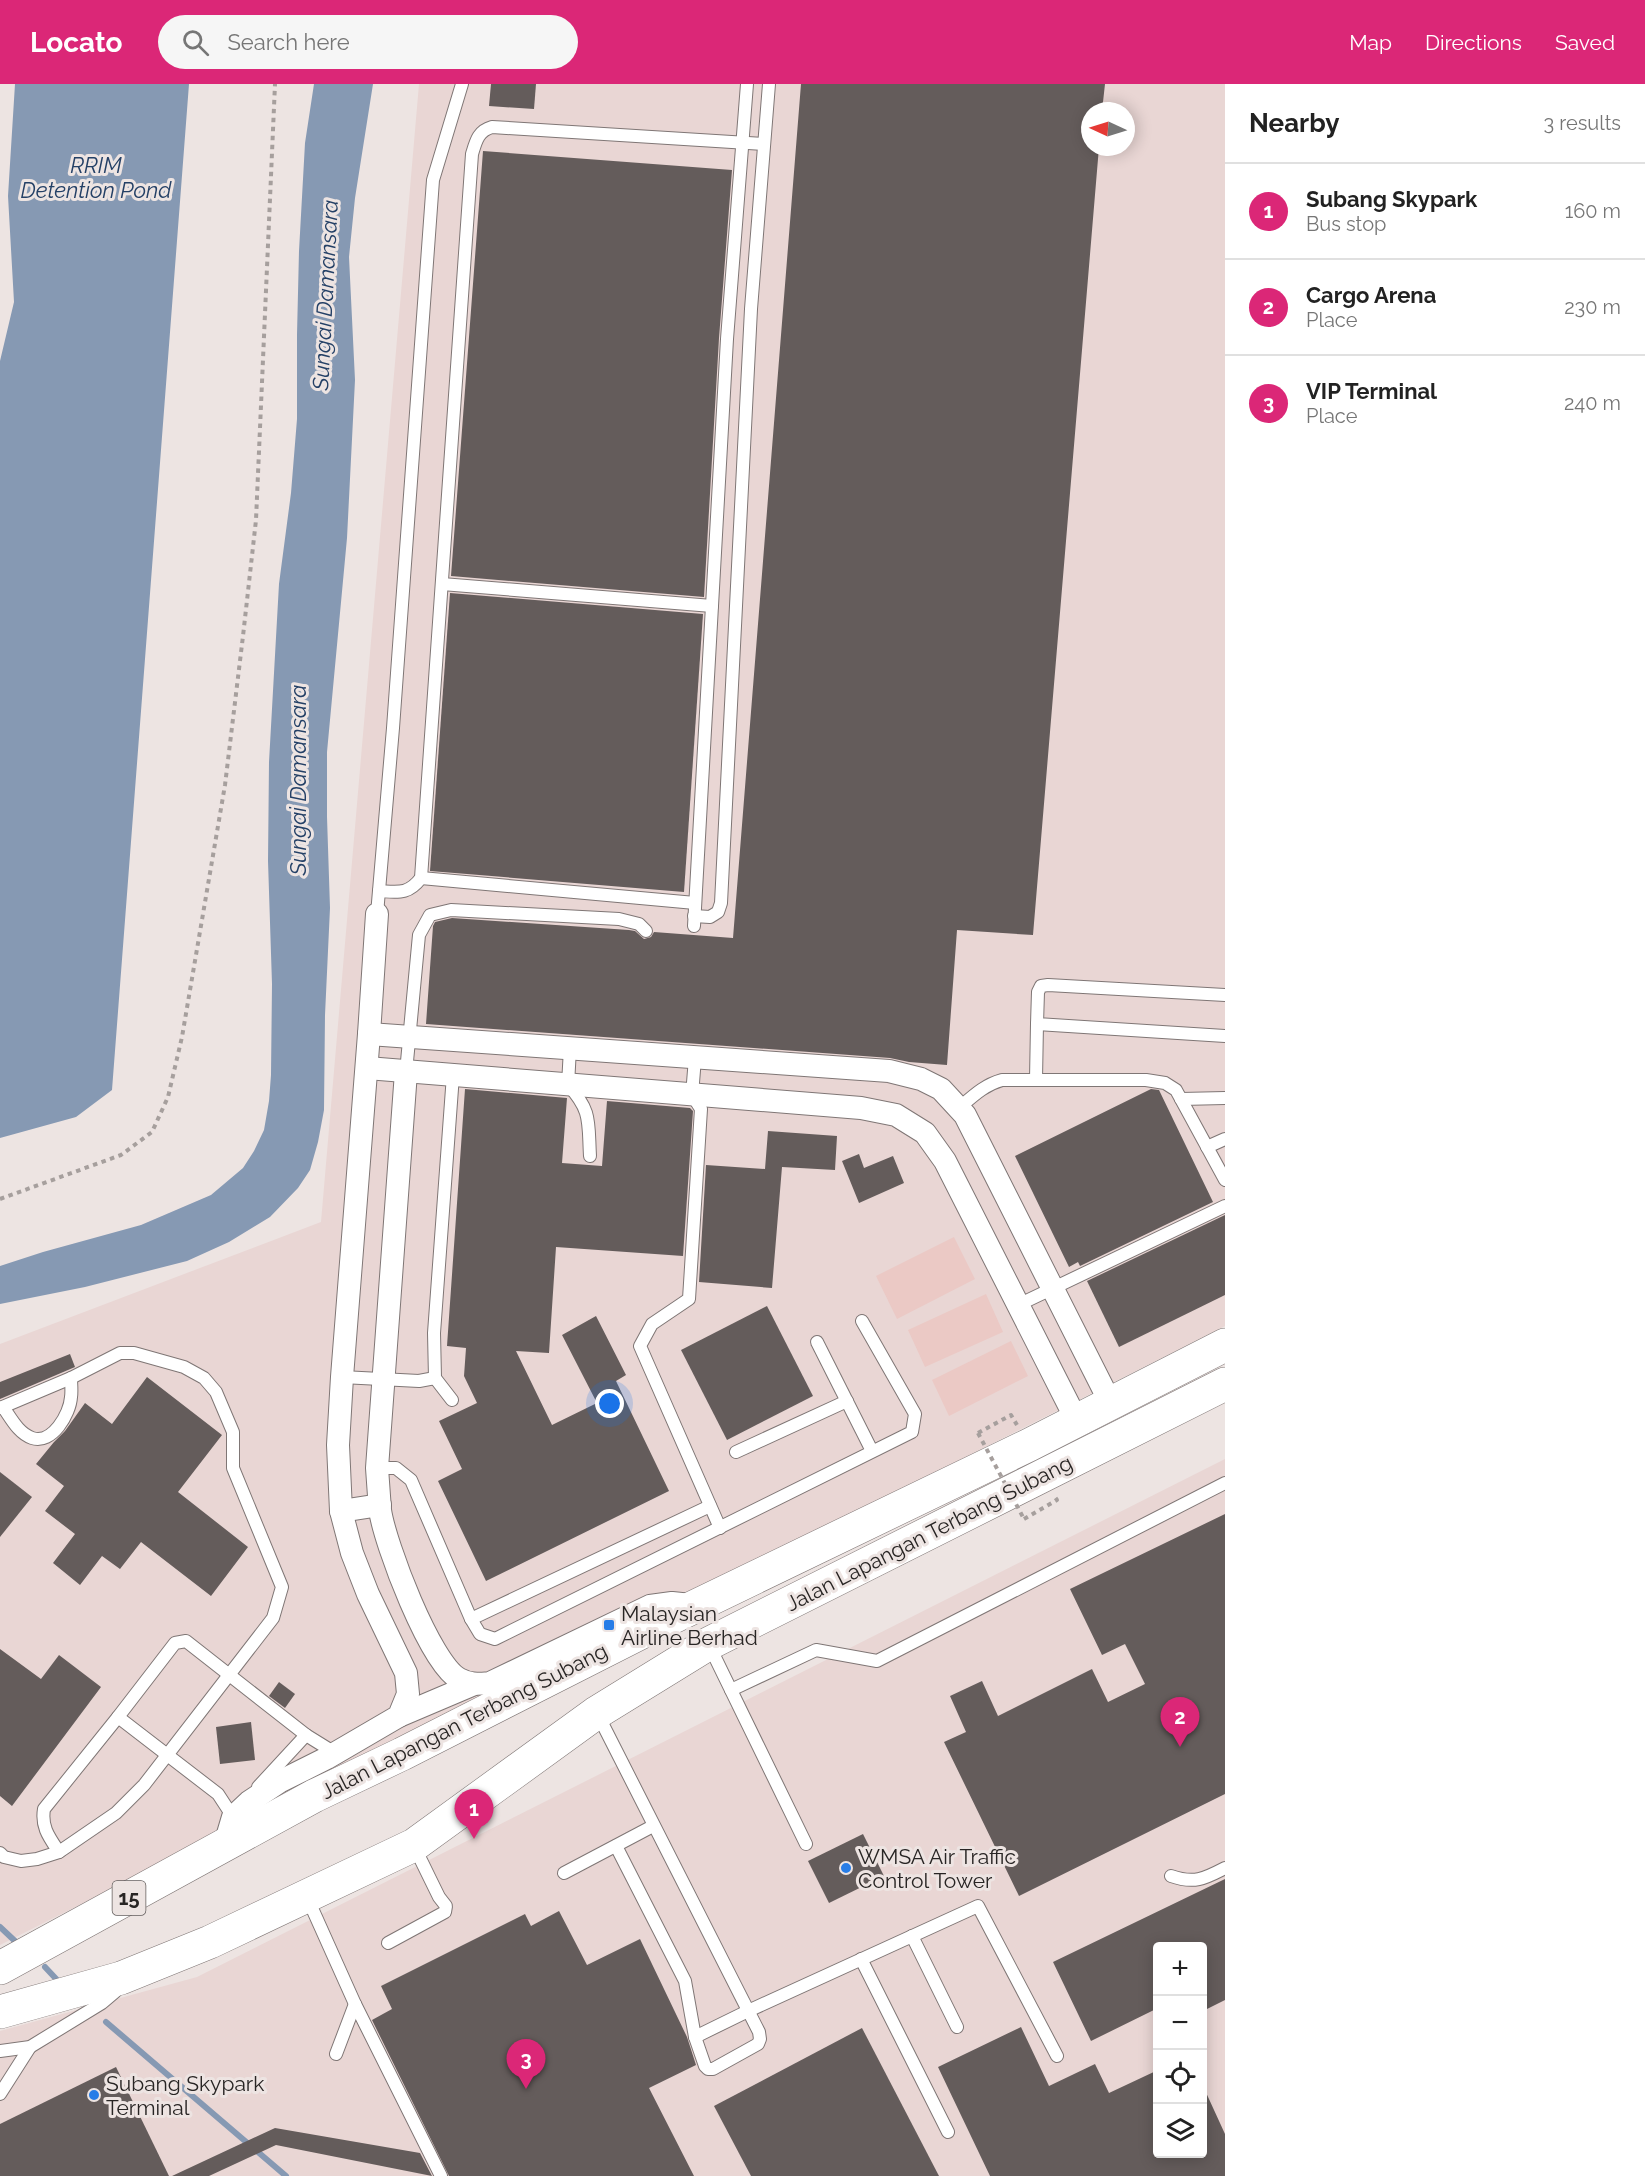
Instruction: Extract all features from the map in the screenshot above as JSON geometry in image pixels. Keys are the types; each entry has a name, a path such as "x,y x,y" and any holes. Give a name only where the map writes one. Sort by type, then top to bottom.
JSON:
{"main road":[{"name":"Jalan Lapangan Terbang Subang","path":"0,1968 229,1824 314,1796 402,1754 697,1605 1111,1404 1225,1345"},
{"name":"Jalan Lapangan Terbang Subang","path":"0,2012 121,1978 210,1942 414,1845 596,1713 708,1644 1225,1384"}],"street":[{"path":"378,902 338,1445 340,1511 352,1553 368,1593 406,1673 408,1694 399,1716"},
{"path":"369,1034 889,1071 921,1079 942,1089 965,1115 1111,1404"},
{"path":"367,1068 861,1108 897,1115 925,1133 945,1161 1077,1420"},
{"path":"406,1072 377,1468 380,1505 402,1581 434,1652 443,1666 457,1678 472,1685"},
{"path":"340,1511 380,1505"},
{"path":"368,1593 402,1581"},
{"path":"229,1824 249,1802 279,1782 399,1716 472,1685 490,1683 650,1606 672,1603 697,1605"}],"lane":[{"path":"462,84 433,180 393,729 378,902 414,888 421,878 472,154 477,137 484,129 492,127 764,144"},
{"path":"747,84 727,339 694,921 710,917 718,912 721,903 751,309 769,84"},
{"path":"442,584 712,606"},
{"path":"421,878 695,903"},
{"path":"406,1072 419,934 430,915 451,910 619,919 639,924 646,930"},
{"path":"1036,1079 1038,992 1041,986 1225,995"},
{"path":"1037,1024 1225,1036"},
{"path":"570,1048 568,1084 588,1113 590,1156"},
{"path":"695,1058 692,1095 701,1109 689,1299 652,1324 640,1346 720,1528"},
{"path":"452,1400 435,1378 434,1333 453,1075"},
{"path":"959,1108 989,1084 1002,1080 1158,1081 1176,1090 1225,1180"},
{"path":"1181,1099 1225,1098"},
{"path":"1207,1147 1225,1139"},
{"path":"1018,1305 1225,1206"},
{"path":"377,1468 396,1468 411,1480 471,1619 480,1634 495,1639 912,1432 915,1414 862,1321"},
{"path":"817,1342 872,1451"},
{"path":"0,1853 4,1857 21,1861 37,1859 58,1852 116,1813 144,1785 273,1618 282,1587 233,1468 232,1432 216,1392 204,1378 184,1367 134,1353 120,1353 71,1378 2,1407 20,1430 32,1438 42,1439 55,1431 68,1408 71,1399 71,1378"},
{"path":"342,1377 419,1381 435,1378"},
{"path":"736,1452 847,1401"},
{"path":"731,1690 816,1650 877,1661 1225,1483"},
{"path":"471,1619 710,1506"},
{"path":"58,1852 45,1830 42,1818 44,1809 175,1643 186,1641 306,1736 335,1753"},
{"path":"708,1644 806,1844"},
{"path":"596,1713 759,2032 758,2044 713,2069 705,2066 695,2037 685,1981 616,1846"},
{"path":"118,1717 218,1794 229,1824"},
{"path":"229,1824 253,1792 306,1736"},
{"path":"564,1873 654,1826"},
{"path":"388,1943 445,1912 446,1906 439,1897 414,1845"},
{"path":"1172,1876 1185,1881 1198,1880 1225,1868"},
{"path":"307,1896 355,2004 441,2176"},
{"path":"695,2037 978,1906 1056,2056"},
{"path":"912,1936 957,2027"},
{"path":"861,1959 948,2132"},
{"path":"0,2058 30,2047 102,2003 115,1992 121,1978"},
{"path":"336,2054 355,2004"},
{"path":"0,2051 30,2047"},
{"path":"0,2079 30,2047"},
{"path":"0,2094 30,2047"}],"path":[{"path":"0,1199 121,1155 152,1132 168,1097 182,1037 225,785 236,708 256,519 275,84"},
{"path":"1011,1415 978,1433 1024,1519 1057,1500"}],"shaded area":[{"path":"419,84 1225,84 1225,1326 0,1945 0,1344 321,1222"},
{"path":"954,1237 975,1279 897,1319 876,1276"},
{"path":"986,1294 1003,1332 925,1367 908,1330"},
{"path":"1011,1341 1028,1376 949,1416 932,1380"},
{"path":"1225,1459 1225,2176 0,2176 0,2031 197,1977"}],"water":[{"name":"RRIM Detention Pond","path":"15,84 189,84 112,1090 76,1117 0,1138 0,361 14,302 8,196"},
{"name":"Sungai Damansara","path":"314,84 373,84 355,198 349,257 355,380 347,538 327,752 330,908 325,1015 324,1110 318,1142 310,1170 298,1188 270,1217 229,1242 187,1261 85,1287 0,1304 0,1266 141,1225 211,1195 243,1168 264,1130 271,1075 269,762 279,584 291,493 297,419 299,251 305,143"}],"building":[{"path":"491,84 536,84 534,109 489,106"},
{"path":"801,84 1105,84 1103,102 1081,102 1081,156 1098,156 1033,935 957,930 947,1065 890,1058 426,1024 435,922 452,918 629,930 635,931 644,939 651,937 654,932 733,938"},
{"path":"483,151 732,170 719,338 704,597 451,576"},
{"path":"450,593 703,614 684,892 430,871"},
{"path":"465,1089 567,1098 562,1163 602,1166 607,1101 690,1108 693,1111 683,1256 556,1247 549,1353 516,1351 552,1425 597,1403 562,1335 596,1316 626,1375 616,1381 669,1491 486,1581 438,1481 462,1469 439,1421 477,1403 464,1376 466,1348 447,1346"},
{"path":"1151,1089 1159,1090 1213,1202 1080,1266 1078,1262 1069,1267 1015,1156"},
{"path":"768,1131 837,1136 835,1170 782,1167 772,1288 699,1282 706,1165 765,1169"},
{"path":"859,1154 864,1168 893,1156 904,1183 859,1203 842,1161"},
{"path":"1225,1215 1225,1295 1119,1347 1087,1281"},
{"path":"767,1306 813,1396 727,1440 681,1350"},
{"path":"70,1354 75,1367 0,1399 0,1382"},
{"path":"147,1377 222,1435 178,1492 248,1547 211,1596 141,1542 120,1569 102,1556 80,1585 53,1563 75,1534 45,1511 64,1486 36,1464 65,1431 85,1403 112,1424"},
{"path":"0,1472 32,1497 0,1537"},
{"path":"1225,1514 1225,1794 1019,1896 944,1742 966,1732 950,1696 982,1681 998,1716 1092,1669 1108,1702 1145,1684 1125,1644 1102,1655 1070,1589"},
{"path":"0,1649 41,1679 59,1655 101,1687 12,1806 0,1796"},
{"path":"279,1682 295,1694 285,1708 269,1696"},
{"path":"251,1722 255,1760 220,1764 216,1727"},
{"name":"WMSA Air Traffic Control Tower","path":"863,1834 884,1876 829,1903 808,1861"},
{"path":"1225,1879 1225,2000 1207,2009 1207,1942 1153,1942 1153,2010 1091,2041 1053,1962"},
{"path":"559,1911 587,1965 640,1939 687,2037 696,2065 649,2088 694,2176 449,2176 372,2020 392,2009 381,1986 525,1914 531,1926"},
{"path":"1021,2027 1049,2086 1095,2064 1109,2093 1153,2072 1153,2158 1207,2158 1207,2095 1225,2134 1225,2176 990,2176 938,2067"},
{"path":"862,2028 939,2176 751,2176 714,2106"},
{"name":"Subang Skypark Terminal","path":"116,2067 169,2176 0,2176 0,2124"},
{"path":"275,2128 420,2153 432,2176 276,2145 209,2176 172,2176"}],"waterway":[{"path":"0,1927 16,1942"},
{"path":"45,1967 59,1982"},
{"path":"106,2022 286,2176"}],"place":[{"name":"Malaysian Airline Berhad","path":"609,1625"},
{"name":"Cargo Arena","path":"1180,1747"},
{"name":"Subang Skypark","path":"474,1839"},
{"name":"WMSA Air Traffic Control Tower","path":"846,1868"},
{"name":"VIP Terminal","path":"526,2089"},
{"name":"Subang Skypark Terminal","path":"94,2095"}]}
